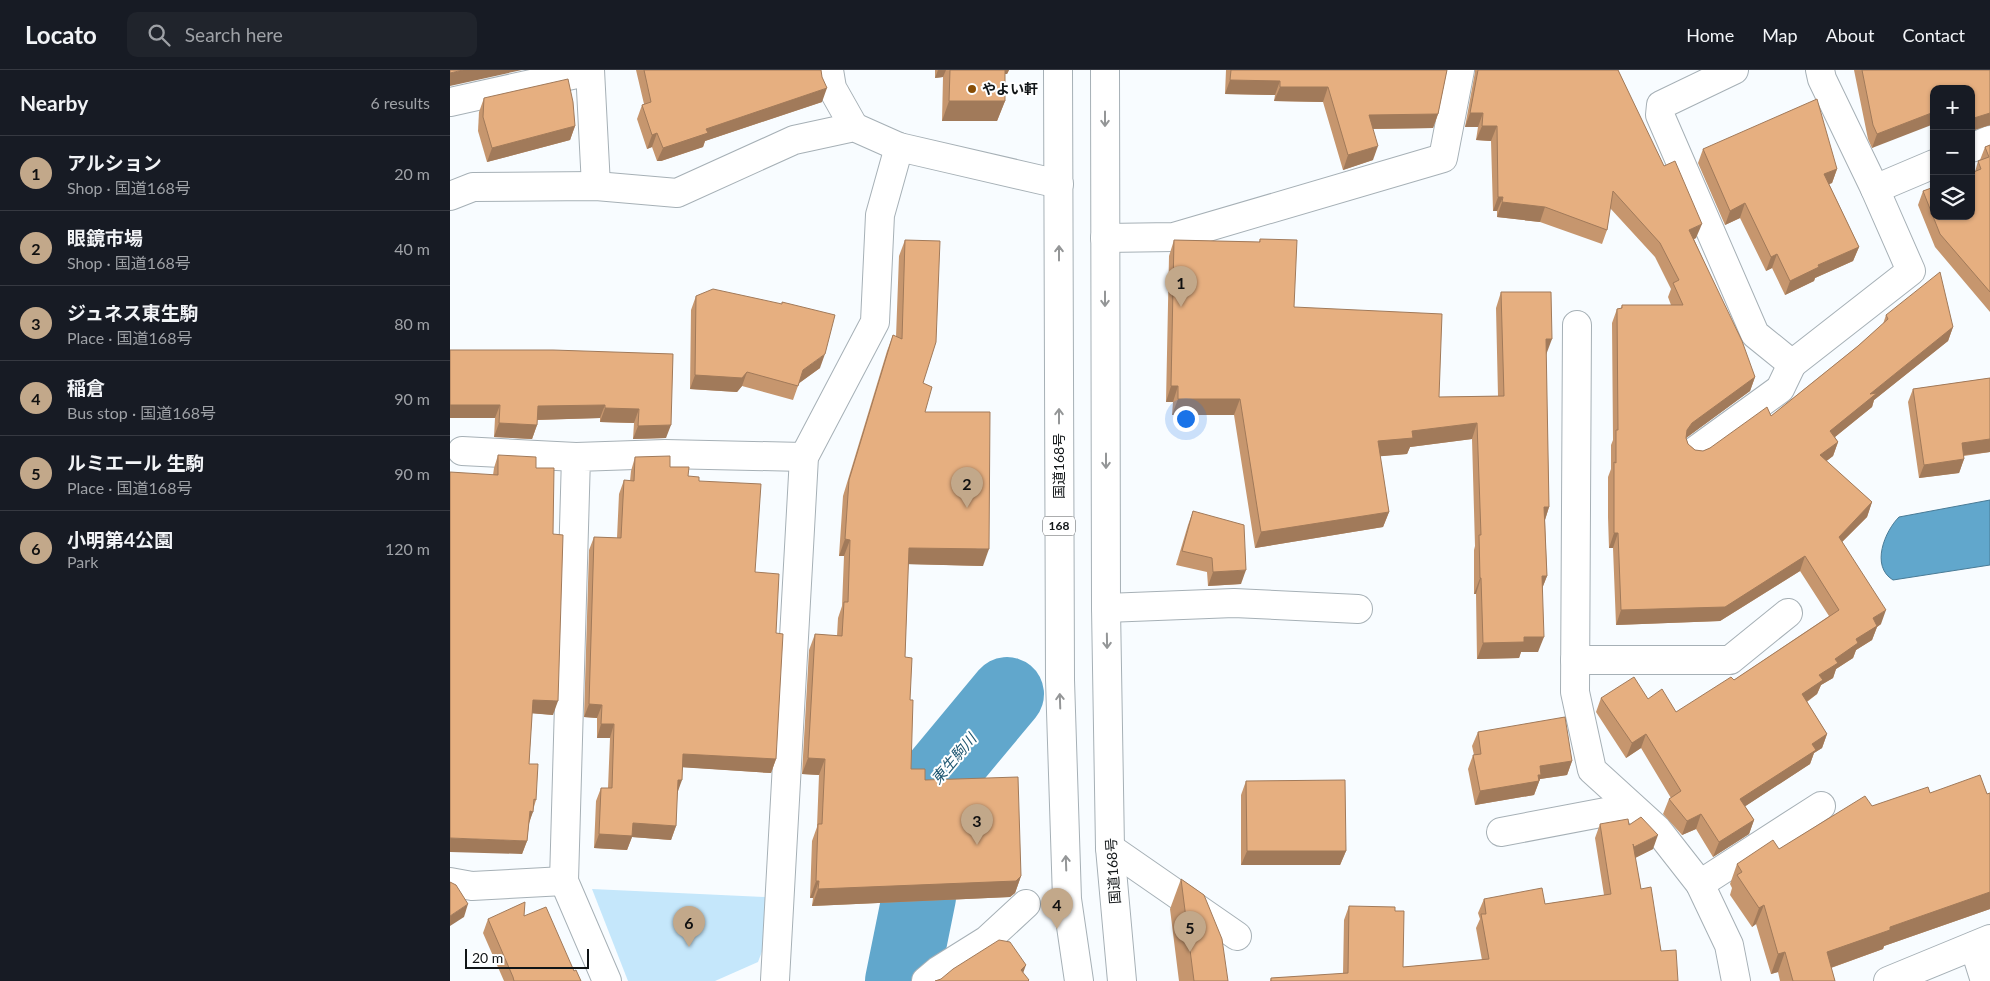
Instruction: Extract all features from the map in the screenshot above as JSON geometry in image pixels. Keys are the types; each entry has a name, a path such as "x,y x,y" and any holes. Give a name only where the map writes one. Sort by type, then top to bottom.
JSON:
{"main road":[{"path":"450,102 590,70 596,186"},
{"path":"829,70 832,88 854,127"},
{"name":"国道168号","path":"1058,70 1060,680 1067,899 1079,981"},
{"name":"国道168号","path":"1105,70 1106,608 1110,848 1122,981"},
{"path":"1105,238 1174,236 1443,158 1460,70"},
{"path":"1734,70 1661,105 1660,115 1755,334 1792,364"},
{"path":"1696,450 1780,389 1792,364 1912,271 1822,79 1820,70"},
{"path":"450,196 473,187 596,186 677,193 794,140 854,127 899,147 1059,184"},
{"path":"1975,146 1990,140"},
{"path":"774,981 804,457 875,322 880,214 899,147"},
{"path":"1875,189 1930,166"},
{"path":"1577,325 1575,692 1592,770 1657,830 1700,884 1729,945 1736,981"},
{"path":"462,451 576,457 665,454 804,457"},
{"path":"576,457 564,881 608,981"},
{"path":"1106,608 1234,603 1358,609"},
{"path":"1575,660 1730,660 1788,613"},
{"path":"1700,884 1821,806"},
{"path":"1501,832 1632,807"},
{"path":"1110,848 1237,936"},
{"path":"450,882 472,886 564,881"},
{"path":"926,981 939,970 987,940 1026,904"},
{"path":"1888,981 1982,942 1985,981"}],"shaded area":[{"path":"592,889 765,897 769,933 758,962 715,981 628,981"}],"water":[{"path":"1990,500 1990,565 1893,580 1886,574 1882,566 1882,548 1889,531 1899,517"}],"building":[{"path":"450,70 463,70 450,73"},
{"path":"644,70 821,70 827,88 706,129 708,133 663,148 657,133 652,135 642,105 651,102"},
{"path":"950,70 1005,70 1005,101 949,101"},
{"path":"1231,70 1447,70 1438,114 1369,115 1378,146 1348,155 1328,87 1280,87 1280,81 1230,80"},
{"path":"1478,70 1618,70 1664,166 1675,161 1702,224 1689,230 1742,341 1755,377 1692,423 1687,430 1686,438 1688,444 1695,450 1703,451 1710,448 1767,407 1771,416 1858,346 1888,319 1886,315 1940,272 1953,327 1870,394 1877,393 1830,431 1838,442 1820,455 1872,502 1839,537 1886,610 1873,618 1877,626 1856,639 1858,643 1835,659 1838,663 1819,675 1823,680 1802,694 1827,734 1812,744 1816,750 1740,799 1754,820 1719,842 1701,814 1687,821 1669,799 1681,791 1646,734 1632,743 1601,698 1634,677 1648,699 1662,689 1676,712 1731,677 1734,680 1839,610 1805,556 1725,607 1621,610 1618,533 1614,533 1614,462 1616,463 1616,430 1618,430 1617,309 1622,308 1622,305 1683,305 1673,283 1679,280 1660,243 1613,191 1607,230 1545,207 1502,202 1503,197 1498,197 1497,126 1482,126 1483,113 1470,113"},
{"path":"1862,70 1990,70 1990,113 1975,118 1975,85 1930,85 1930,114 1877,134 1873,125"},
{"path":"568,79 573,102 575,126 492,148 483,117 484,98"},
{"path":"1817,99 1837,169 1824,174 1859,247 1818,265 1819,267 1790,281 1777,254 1771,257 1745,203 1730,211 1703,149"},
{"path":"1990,145 1990,292 1940,234 1934,220 1975,220 1975,171 1981,169 1978,161 1989,157 1985,147"},
{"path":"1930,188 1930,209 1923,191"},
{"path":"1260,239 1297,240 1294,307 1442,314 1439,397 1504,396 1501,292 1551,292 1552,339 1546,339 1549,507 1544,507 1547,576 1542,576 1544,637 1524,637 1524,642 1483,643 1477,423 1412,431 1413,438 1378,441 1389,512 1261,532 1240,399 1178,399 1178,386 1171,386 1174,240 1260,242"},
{"path":"905,240 940,241 936,342 923,383 932,387 925,412 990,412 989,549 909,548 905,657 912,658 910,700 913,700 911,769 925,769 925,780 1018,777 1021,876 1016,881 818,889 819,881 816,881 818,824 822,824 825,759 808,758 815,634 842,636 844,602 848,602 850,540 845,539 849,480 893,335 902,339"},
{"path":"713,289 782,304 782,302 835,315 825,354 803,370 798,386 747,372 742,378 695,375 696,296"},
{"path":"450,350 553,350 673,354 671,425 638,426 639,409 605,408 605,405 538,406 537,425 499,423 500,405 450,405"},
{"path":"1990,378 1990,439 1962,443 1964,459 1924,465 1913,389"},
{"path":"498,455 536,457 536,468 554,468 553,534 563,535 558,701 533,700 529,764 538,764 536,800 534,799 533,812 530,811 527,841 450,838 450,472 498,475"},
{"path":"670,456 670,467 689,467 688,476 699,477 699,481 761,484 755,572 779,574 776,633 783,634 776,759 683,754 682,780 678,780 676,826 633,823 632,836 599,834 601,788 612,788 614,724 601,724 602,705 589,704 594,537 621,538 624,480 634,481 635,457"},
{"path":"1193,511 1244,525 1246,570 1213,572 1212,558 1182,551"},
{"path":"1565,717 1572,761 1540,766 1541,775 1538,775 1539,781 1480,791 1473,755 1481,754 1478,732"},
{"path":"1980,775 1987,794 1990,793 1990,892 1890,927 1890,930 1827,952 1835,981 1793,981 1785,952 1778,954 1764,905 1759,908 1737,875 1742,872 1737,864 1773,840 1779,849 1865,796 1872,806 1928,787 1930,793"},
{"path":"1345,780 1346,851 1247,851 1246,781"},
{"path":"1641,817 1658,835 1634,847 1633,844 1641,889 1651,887 1661,951 1676,950 1678,981 1271,981 1271,978 1348,973 1349,906 1395,907 1395,911 1404,911 1403,967 1489,959 1481,914 1486,914 1484,899 1542,888 1545,904 1611,894 1600,824 1628,819 1629,825"},
{"path":"1181,879 1204,895 1222,939 1228,981 1194,981"},
{"path":"450,882 456,885 468,904 450,916"},
{"path":"525,902 524,916 546,907 574,971 576,970 581,981 514,981 488,919"},
{"path":"999,940 1010,942 1026,965 1021,970 1028,981 935,981 941,979 953,969"}],"waterway":[{"name":"東生駒川","path":"902,981 919,897 928,789 1007,694"}],"place":[{"name":"やよい軒","path":"972,89"},
{"name":"アルション","path":"1181,307"},
{"name":"眼鏡市場","path":"967,508"},
{"name":"ジュネス東生駒","path":"977,845"},
{"name":"稲倉","path":"1057,929"},
{"name":"小明第4公園","path":"689,947"},
{"name":"ルミエール 生駒","path":"1190,952"}]}
